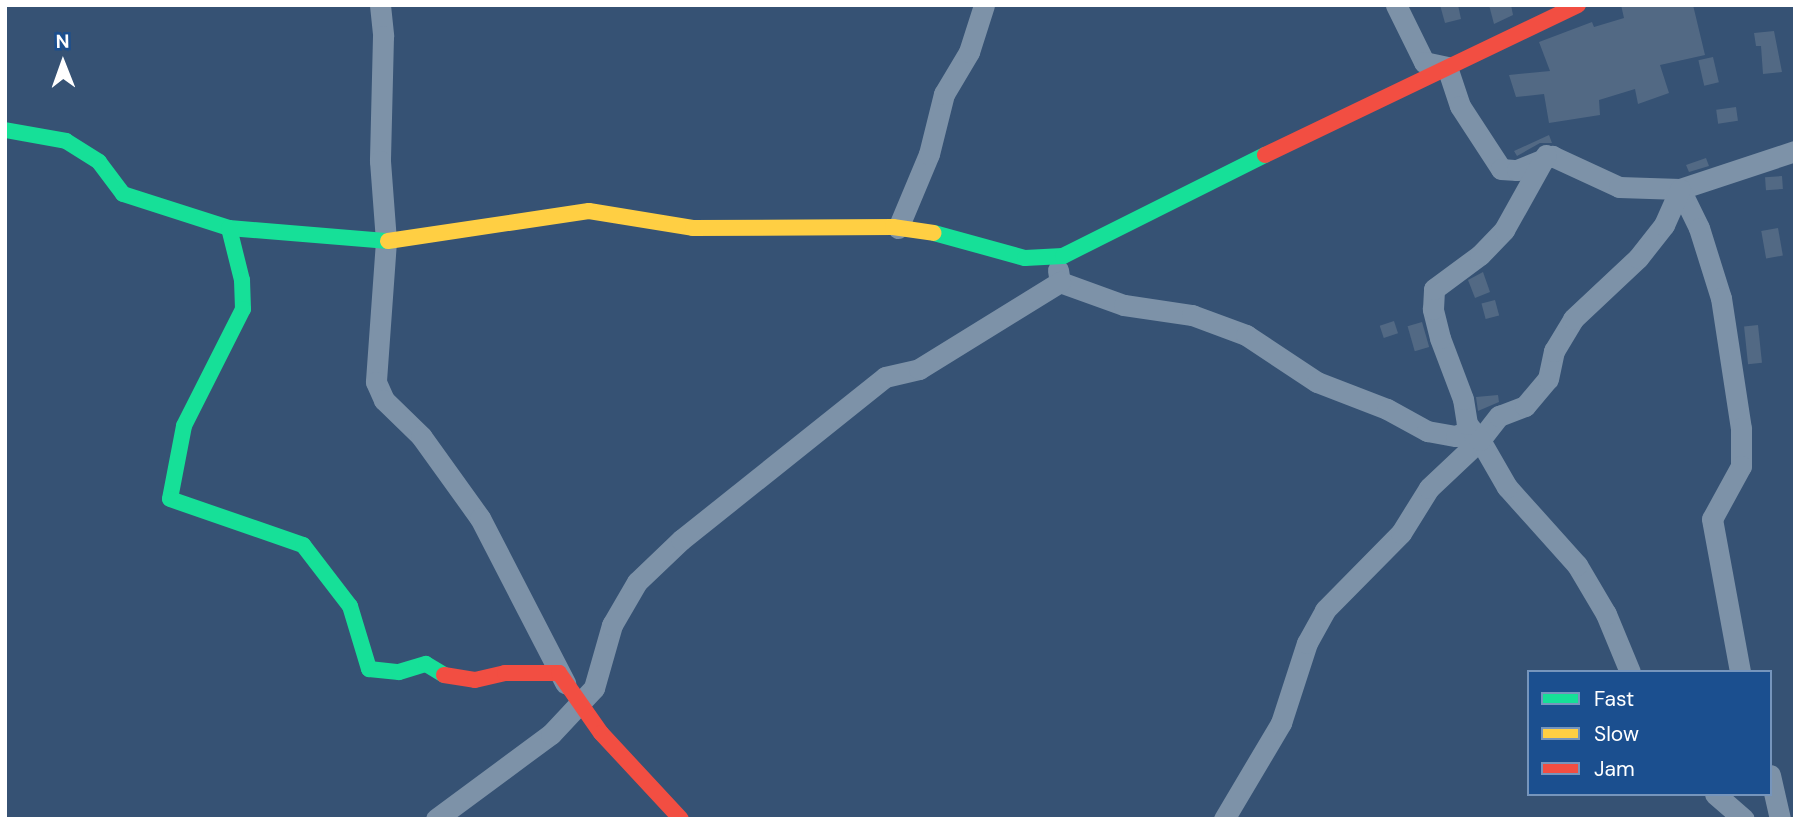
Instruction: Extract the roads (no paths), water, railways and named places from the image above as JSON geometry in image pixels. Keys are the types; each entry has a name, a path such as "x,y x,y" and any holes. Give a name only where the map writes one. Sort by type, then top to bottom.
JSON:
{"street":[{"path":"380,5 383,36 380,161 386,241 376,382 384,400 421,436 480,518 559,673 579,705 681,819"},
{"path":"898,228 929,154 944,94 969,52 984,5"},
{"path":"1396,5 1424,62 1447,67"},
{"path":"5,130 66,141 99,162 123,194 229,228 386,241 589,211 693,228 923,230 1025,258 1063,256 1578,5"},
{"path":"1447,67 1460,106 1501,169 1517,170 1546,155"},
{"path":"1546,155 1619,187 1680,189 1795,150"},
{"path":"1546,155 1504,230 1480,255 1434,289 1433,309 1440,338 1475,435 1507,487 1577,565 1606,614 1629,670"},
{"path":"1224,819 1280,723 1307,643 1325,610 1401,533 1429,488 1475,435 1499,416 1525,406 1548,379 1554,351 1573,319 1638,258 1664,225 1680,189"},
{"path":"1680,189 1695,218 1721,298 1741,428 1741,466 1712,519 1740,670"},
{"path":"229,228 242,280 243,309 184,426 180,466 170,499 303,545 350,606 369,669 399,671 426,664 449,678 475,680 505,673 559,673"},
{"path":"1060,282 1058,268 1063,256"},
{"path":"1060,282 1124,305 1214,322 1278,353 1317,382 1387,409 1427,431 1456,436 1475,435"},
{"path":"436,819 551,734 594,688 612,625 637,582 681,540 886,377 919,369 1060,282"},
{"path":"1772,784 1780,819"},
{"path":"1717,796 1744,819"}]}
